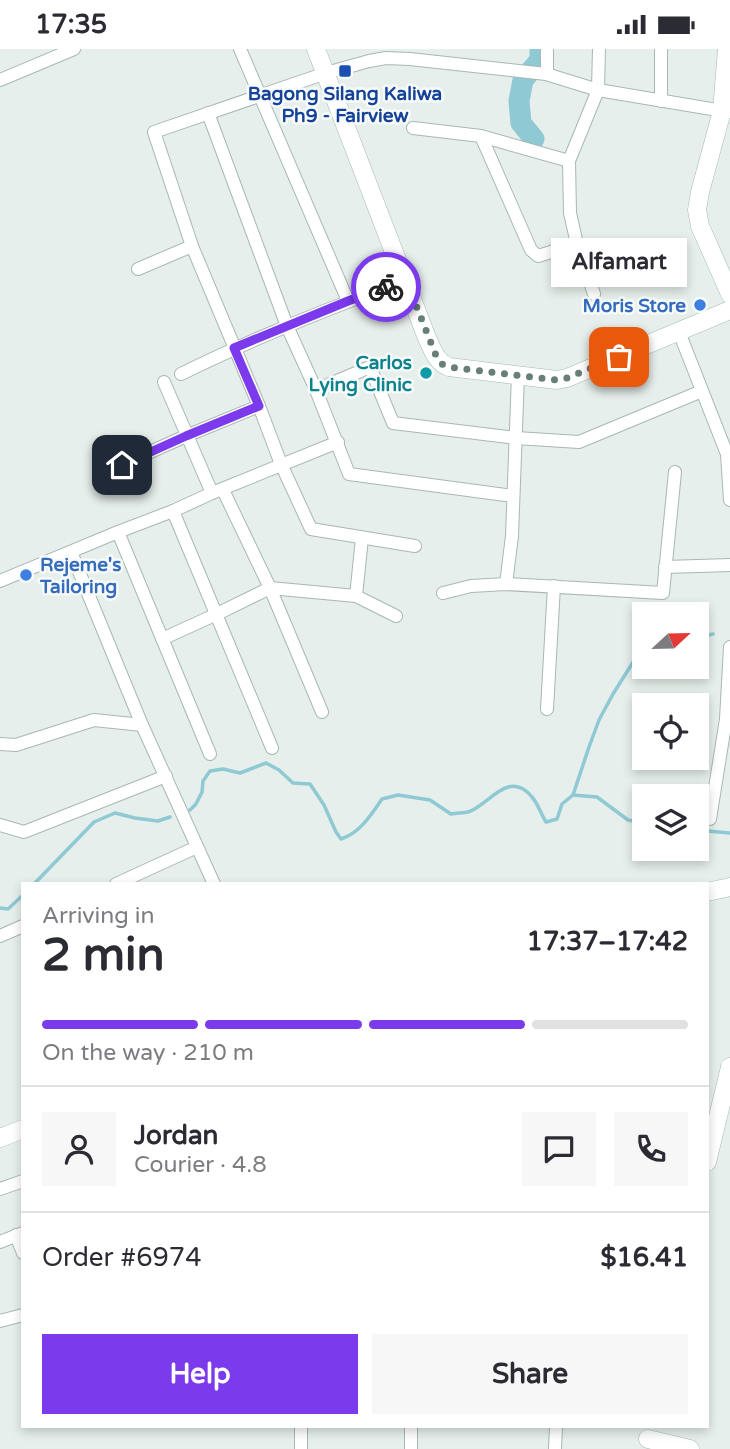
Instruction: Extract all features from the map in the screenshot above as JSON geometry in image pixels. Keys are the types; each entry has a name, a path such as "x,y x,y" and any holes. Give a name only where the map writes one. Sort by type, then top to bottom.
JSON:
{"street":[{"path":"0,80 45,55 74,49"},
{"path":"240,49 348,301"},
{"path":"316,49 427,338 442,364 557,380 730,310"},
{"path":"547,49 547,74"},
{"path":"594,294 570,213 569,161 598,90 599,49"},
{"path":"661,49 661,101"},
{"path":"727,49 726,112 697,209 699,226 730,294"},
{"path":"415,546 311,529 281,464 192,246 154,132 326,73 366,55 386,58 410,54 547,74 598,90 726,112"},
{"path":"208,113 287,326 338,442 349,474 513,496"},
{"path":"413,128 481,136 569,161"},
{"path":"481,136 531,250 538,256 577,244"},
{"path":"138,269 192,246"},
{"path":"181,374 234,348 406,280"},
{"path":"679,332 727,454 730,500"},
{"path":"316,390 370,366 393,423 516,438 579,442 702,391"},
{"path":"506,584 512,536 518,375"},
{"path":"164,382 186,436 270,588 322,712"},
{"path":"101,474 259,406"},
{"path":"0,581 338,442"},
{"path":"443,593 471,586 506,584 663,593 675,472"},
{"path":"173,511 272,748"},
{"path":"118,532 210,754"},
{"path":"356,596 362,538"},
{"path":"71,552 142,725 213,882"},
{"path":"665,566 730,565"},
{"path":"547,709 554,586"},
{"path":"162,639 270,588 356,596 396,616"},
{"path":"710,819 726,719 730,647"},
{"path":"0,744 16,745 94,720 142,725"},
{"path":"0,825 24,832 166,776"},
{"path":"120,882 197,847"},
{"path":"709,892 730,887"},
{"path":"0,936 21,927"},
{"path":"709,1154 730,1067"},
{"path":"0,1138 21,1130"},
{"path":"0,1189 21,1182"},
{"path":"0,1242 19,1234"},
{"path":"0,1321 21,1316"},
{"path":"301,1449 302,1428"},
{"path":"411,1428 411,1449"},
{"path":"555,1449 556,1428"},
{"path":"648,1438 690,1449"}],"waterway":[{"path":"534,139 521,123 519,101 523,80 540,60 540,49"},
{"path":"709,635 713,634"},
{"path":"190,810 196,804 202,792 203,781 210,771 223,769 240,773 266,763 279,770 293,783 310,784 341,839 359,828 382,799 398,795 430,800 451,814 468,812 499,791 515,786 532,797 546,822 557,819 562,804 573,795 599,720 632,664"},
{"path":"573,795 597,797 632,821"},
{"path":"36,882 94,822 115,813 158,821 170,817"},
{"path":"709,831 730,833"},
{"path":"0,908 8,909 21,897"}],"way so far":[{"path":"386,287 406,280 427,338 437,358 449,367 557,380 619,357"}],"place":[{"name":"Bagong Silang Kaliwa Ph9 - Fairview","path":"345,71"},
{"name":"Moris Store","path":"700,305"},
{"name":"Alfamart","path":"619,357"},
{"name":"Carlos Lying Clinic","path":"426,373"},
{"name":"Rejeme's Tailoring","path":"26,575"}],"route":[{"path":"122,465 259,406 234,348 386,287"}]}
